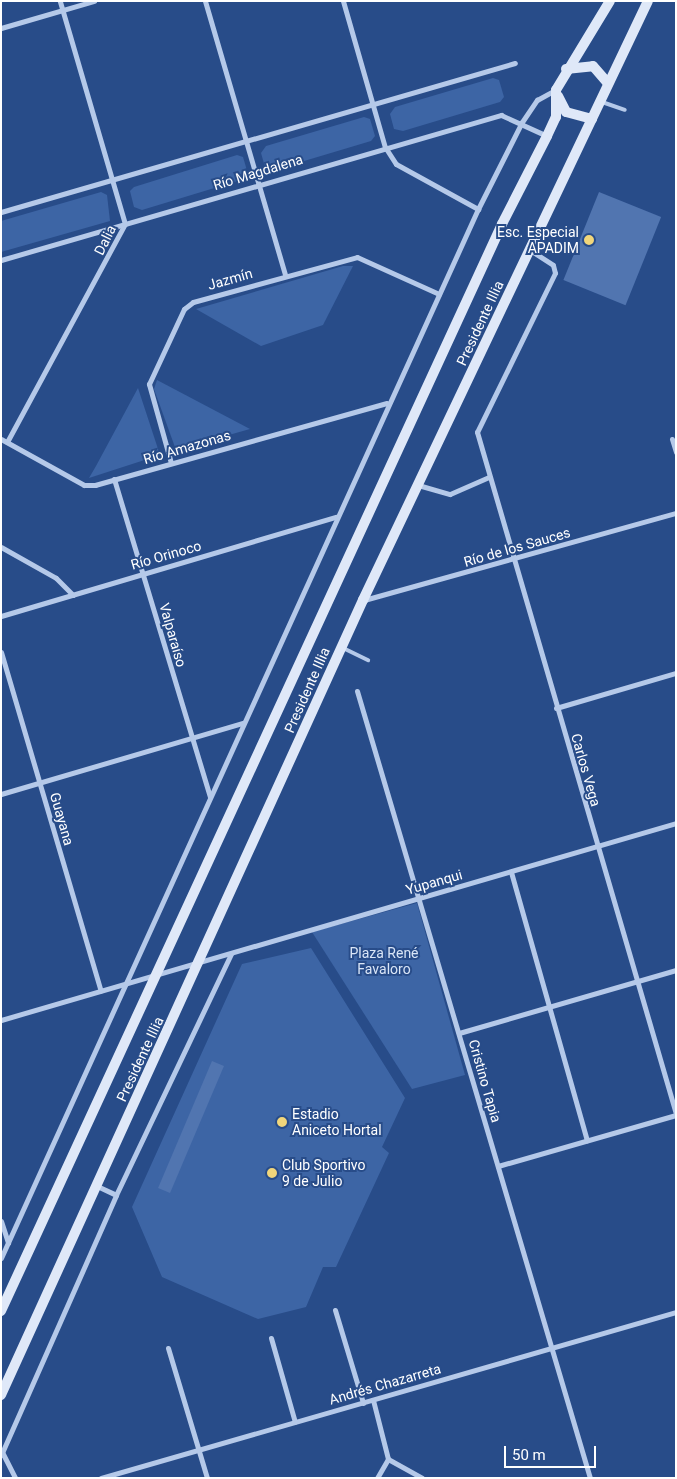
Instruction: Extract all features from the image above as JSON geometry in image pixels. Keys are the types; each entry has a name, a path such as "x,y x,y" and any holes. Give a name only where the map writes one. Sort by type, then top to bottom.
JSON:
{"main road":[{"name":"Presidente Illia","path":"1,1311 502,224 556,117 556,90 566,69 610,1"},
{"name":"Presidente Illia","path":"1,1395 200,962 363,600 648,1"},
{"path":"566,69 592,66 608,83"},
{"path":"556,90 566,112 592,119"}],"street":[{"name":"Dalia","path":"7,442 125,224 114,180 60,1"},
{"path":"1,28 94,1"},
{"path":"205,1 285,275"},
{"path":"343,1 385,147 396,164 478,209"},
{"path":"1,212 515,63"},
{"path":"1,1258 387,403 478,209 522,122 537,100 556,90"},
{"name":"Río Magdalena","path":"1,260 259,183 501,115 522,122 547,136"},
{"name":"Carlos Vega","path":"530,250 553,265 555,273 478,432 489,477 556,708 676,1114"},
{"name":"Jazmín","path":"171,463 149,384 184,309 285,275 357,256 439,294"},
{"name":"Río Amazonas","path":"1,438 84,485 114,479 387,403"},
{"path":"672,439 676,452"},
{"path":"418,486 450,494 489,477"},
{"name":"Valparaíso","path":"114,479 210,798"},
{"name":"Río de los Sauces","path":"363,600 676,513"},
{"name":"Río Orinoco","path":"1,616 337,517"},
{"path":"1,547 56,578 73,595"},
{"name":"Guayana","path":"1,652 101,991"},
{"path":"556,708 676,673"},
{"name":"Cristino Tapia","path":"357,691 420,898 590,1478"},
{"path":"1,794 243,723"},
{"name":"Yupanqui","path":"1,1020 676,823"},
{"path":"511,872 587,1140"},
{"path":"15,1478 2,1453 116,1195 231,954"},
{"path":"459,1033 676,970"},
{"path":"498,1166 676,1114"},
{"path":"97,1186 116,1195"},
{"path":"1,1221 8,1243"},
{"path":"335,1310 363,1402"},
{"name":"Andrés Chazarreta","path":"101,1478 676,1312"},
{"path":"271,1338 295,1422"},
{"path":"168,1348 208,1478"},
{"path":"372,1400 388,1458 422,1478"},
{"path":"377,1478 388,1458"}],"lane":[{"path":"600,101 625,110"},
{"path":"342,648 368,660"}],"green space":[{"path":"493,78 499,80 504,97 500,102 403,131 394,129 390,114 395,107"},
{"path":"364,117 370,119 375,136 371,141 274,170 265,167 261,153 266,146"},
{"path":"237,155 243,157 248,174 244,179 142,210 134,207 130,191 134,187"},
{"path":"101,192 107,195 110,221 1,252 1,221"},
{"path":"343,266 353,266 323,325 261,346 196,309"},
{"path":"157,380 250,429 176,450 154,389"},
{"path":"138,388 160,455 89,478 96,466"},
{"name":"Plaza René Favaloro","path":"417,903 465,1075 412,1089 312,932"},
{"name":"Estadio Aniceto Hortal","path":"311,948 405,1098 382,1147 389,1153 336,1267 323,1267 306,1307 258,1319 162,1277 132,1207 242,964"}],"building":[{"name":"Esc. Especial APADIM","path":"599,192 661,217 626,305 563,280"},
{"path":"212,1061 224,1066 170,1193 158,1188"}],"place":[{"name":"Esc. Especial APADIM","path":"589,240"},
{"name":"Estadio Aniceto Hortal","path":"282,1122"},
{"name":"Club Sportivo 9 de Julio","path":"272,1173"}]}
